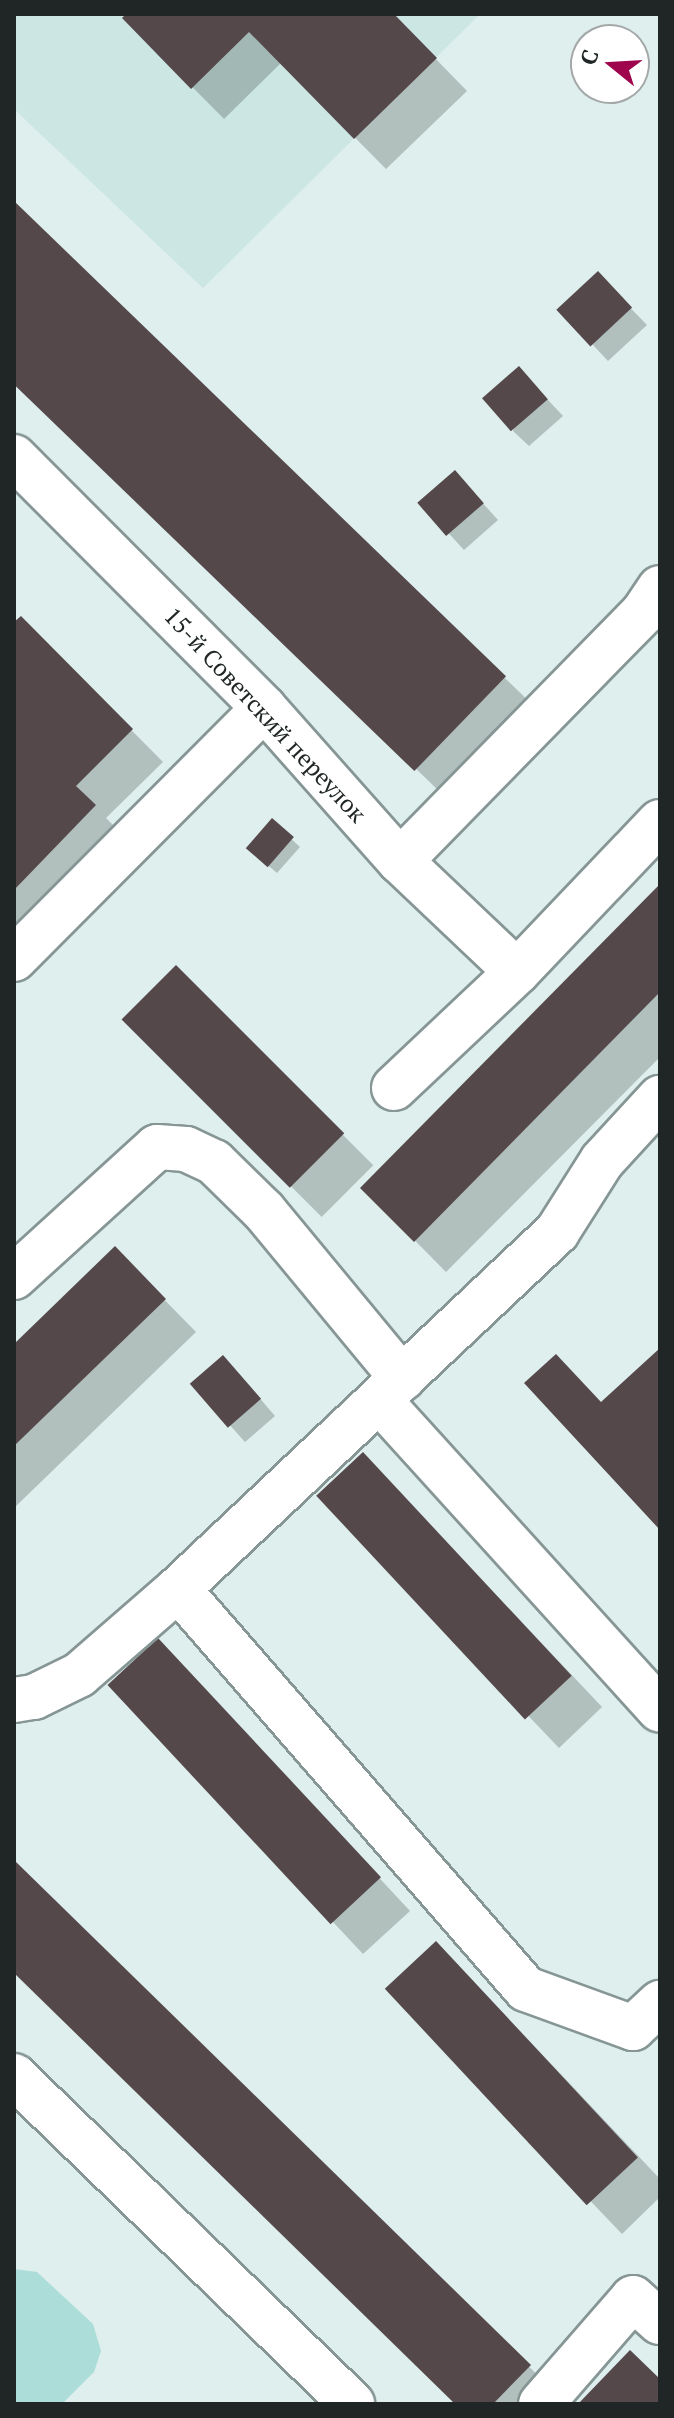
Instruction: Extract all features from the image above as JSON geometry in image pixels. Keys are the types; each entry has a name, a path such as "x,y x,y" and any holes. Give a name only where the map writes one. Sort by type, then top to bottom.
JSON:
{"street":[{"name":"15-й Советский переулок","path":"14,457 264,708 400,861 517,972"},
{"path":"400,861 643,613 660,588"},
{"path":"14,959 264,708"},
{"path":"394,1088 517,972 660,822"},
{"path":"14,1700 34,1697 79,1675 178,1589 557,1232 602,1161 660,1098"},
{"path":"14,1277 157,1147 186,1149 214,1162 264,1211 391,1389 660,1710"},
{"path":"178,1589 526,1989 633,2028 660,2003"},
{"path":"14,2076 307,2386 352,2404"},
{"path":"541,2404 633,2298 660,2322"}],"shaded area":[{"path":"14,14 480,14 203,288 14,109"},
{"path":"14,2269 37,2272 93,2324 101,2351 94,2372 62,2404 14,2404"}],"building":[{"path":"126,14 394,14 437,58 354,139 249,32 191,89 122,18"},
{"path":"14,201 506,676 414,771 14,385"},
{"path":"598,271 632,308 590,346 556,310"},
{"path":"519,366 548,399 511,431 482,398"},
{"path":"455,470 484,503 446,536 417,503"},
{"path":"21,616 133,729 76,786 96,805 14,890 14,622"},
{"path":"272,818 294,837 268,867 246,848"},
{"path":"660,884 660,992 414,1242 360,1188"},
{"path":"176,965 344,1133 290,1188 122,1019"},
{"path":"115,1246 166,1299 14,1446 14,1344"},
{"path":"660,1348 660,1530 524,1383 556,1354 601,1402"},
{"path":"223,1355 261,1399 228,1428 190,1384"},
{"path":"363,1452 572,1676 525,1719 316,1496"},
{"path":"158,1638 381,1877 331,1924 108,1685"},
{"path":"14,1860 531,2365 493,2404 455,2404 14,1973"},
{"path":"436,1941 638,2157 587,2205 385,1989"},
{"path":"630,2350 660,2379 660,2404 578,2404"}]}
